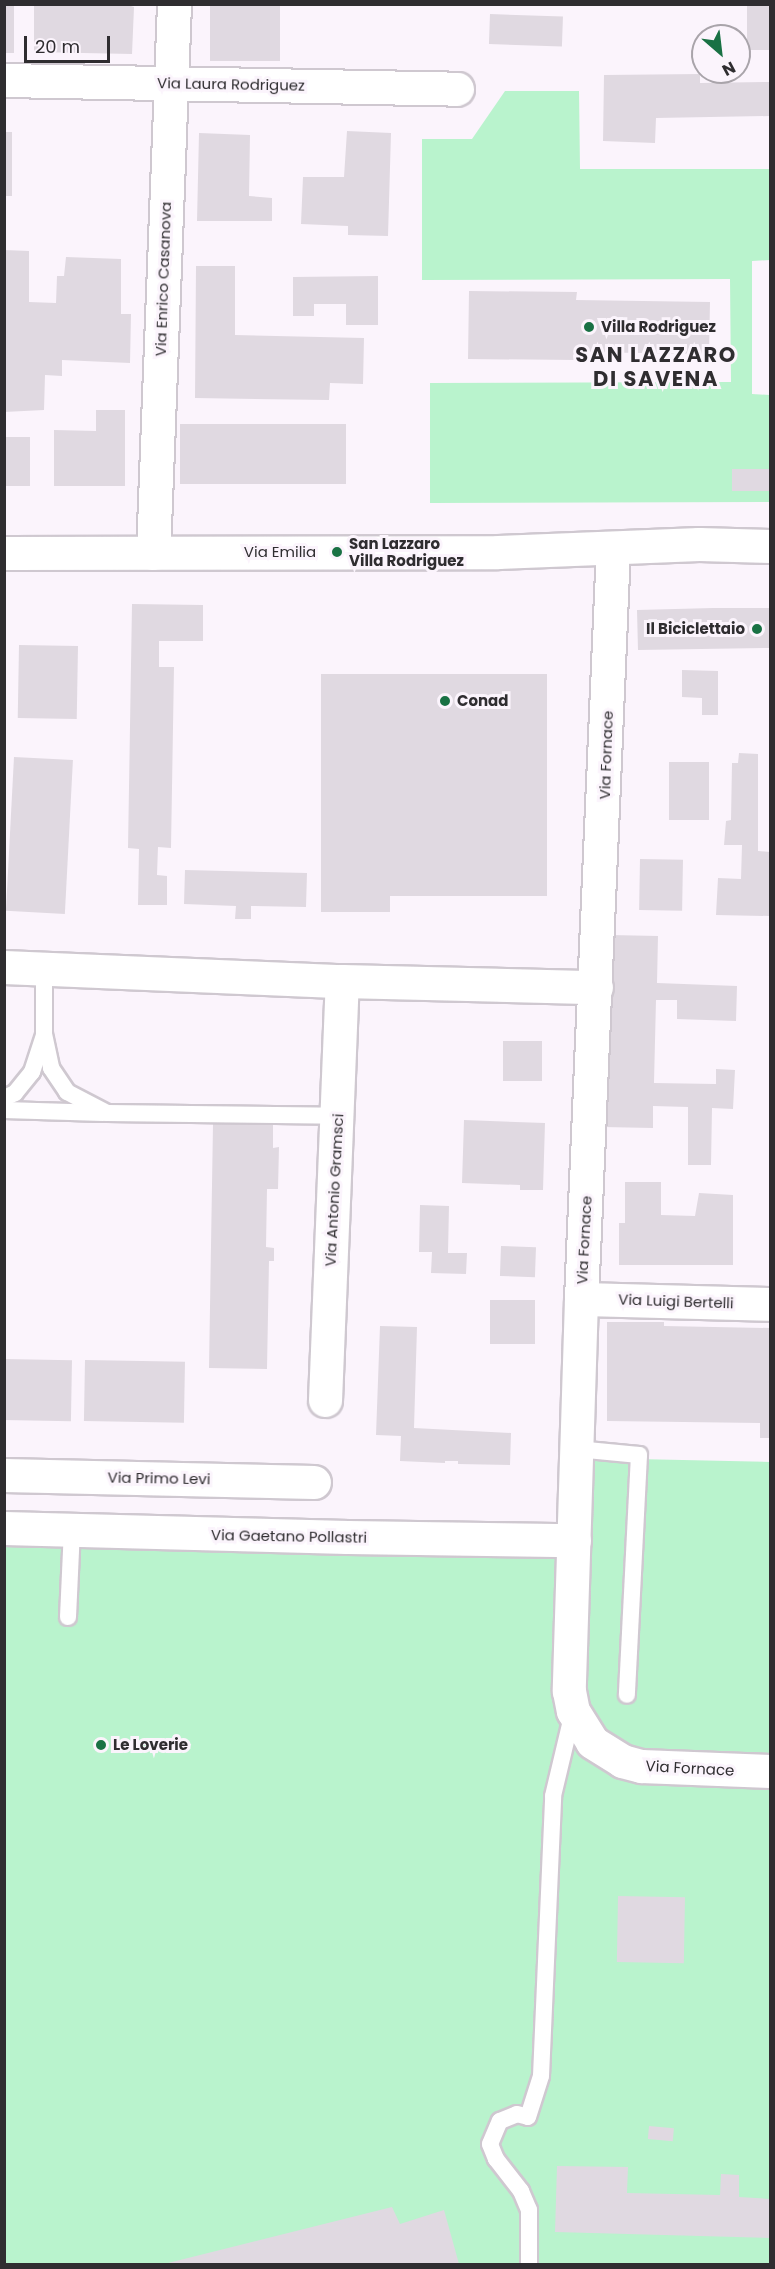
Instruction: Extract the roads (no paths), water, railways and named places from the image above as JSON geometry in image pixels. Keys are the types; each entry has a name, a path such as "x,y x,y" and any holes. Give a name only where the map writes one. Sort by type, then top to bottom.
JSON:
{"street":[{"name":"Via Enrico Casanova","path":"153,553 174,4"},
{"name":"Via Laura Rodriguez","path":"4,80 457,89"},
{"name":"Via Emilia","path":"4,553 498,552 699,544 771,546"},
{"name":"Via Fornace","path":"613,548 581,1299 569,1691 573,1711 592,1742 622,1761 641,1766 771,1772"},
{"path":"4,967 342,981 596,987"},
{"name":"Via Antonio Gramsci","path":"324,1400 342,981"},
{"name":"Via Luigi Bertelli","path":"581,1299 771,1304"},
{"name":"Via Primo Levi","path":"4,1475 314,1482"},
{"name":"Via Gaetano Pollastri","path":"4,1528 574,1540"}],"lane":[{"path":"44,968 44,1034 51,1068 67,1092 107,1113"},
{"path":"4,1098 15,1093 32,1072 44,1034"},
{"path":"4,1110 338,1116"},
{"path":"577,1449 639,1455 627,1695"},
{"path":"68,1617 72,1529"},
{"path":"529,2265 529,2210 521,2191 495,2159 490,2145 500,2121 517,2114 528,2117 541,2076 553,1796 573,1711"}],"place":[{"name":"Villa Rodriguez","path":"589,327"},
{"name":"San Lazzaro Villa Rodriguez","path":"337,552"},
{"name":"Il Biciclettaio","path":"757,629"},
{"name":"Conad","path":"445,701"},
{"name":"Le Loverie","path":"101,1745"}],"district":[{"name":"SAN LAZZARO DI SAVENA","path":"656,367"}]}
